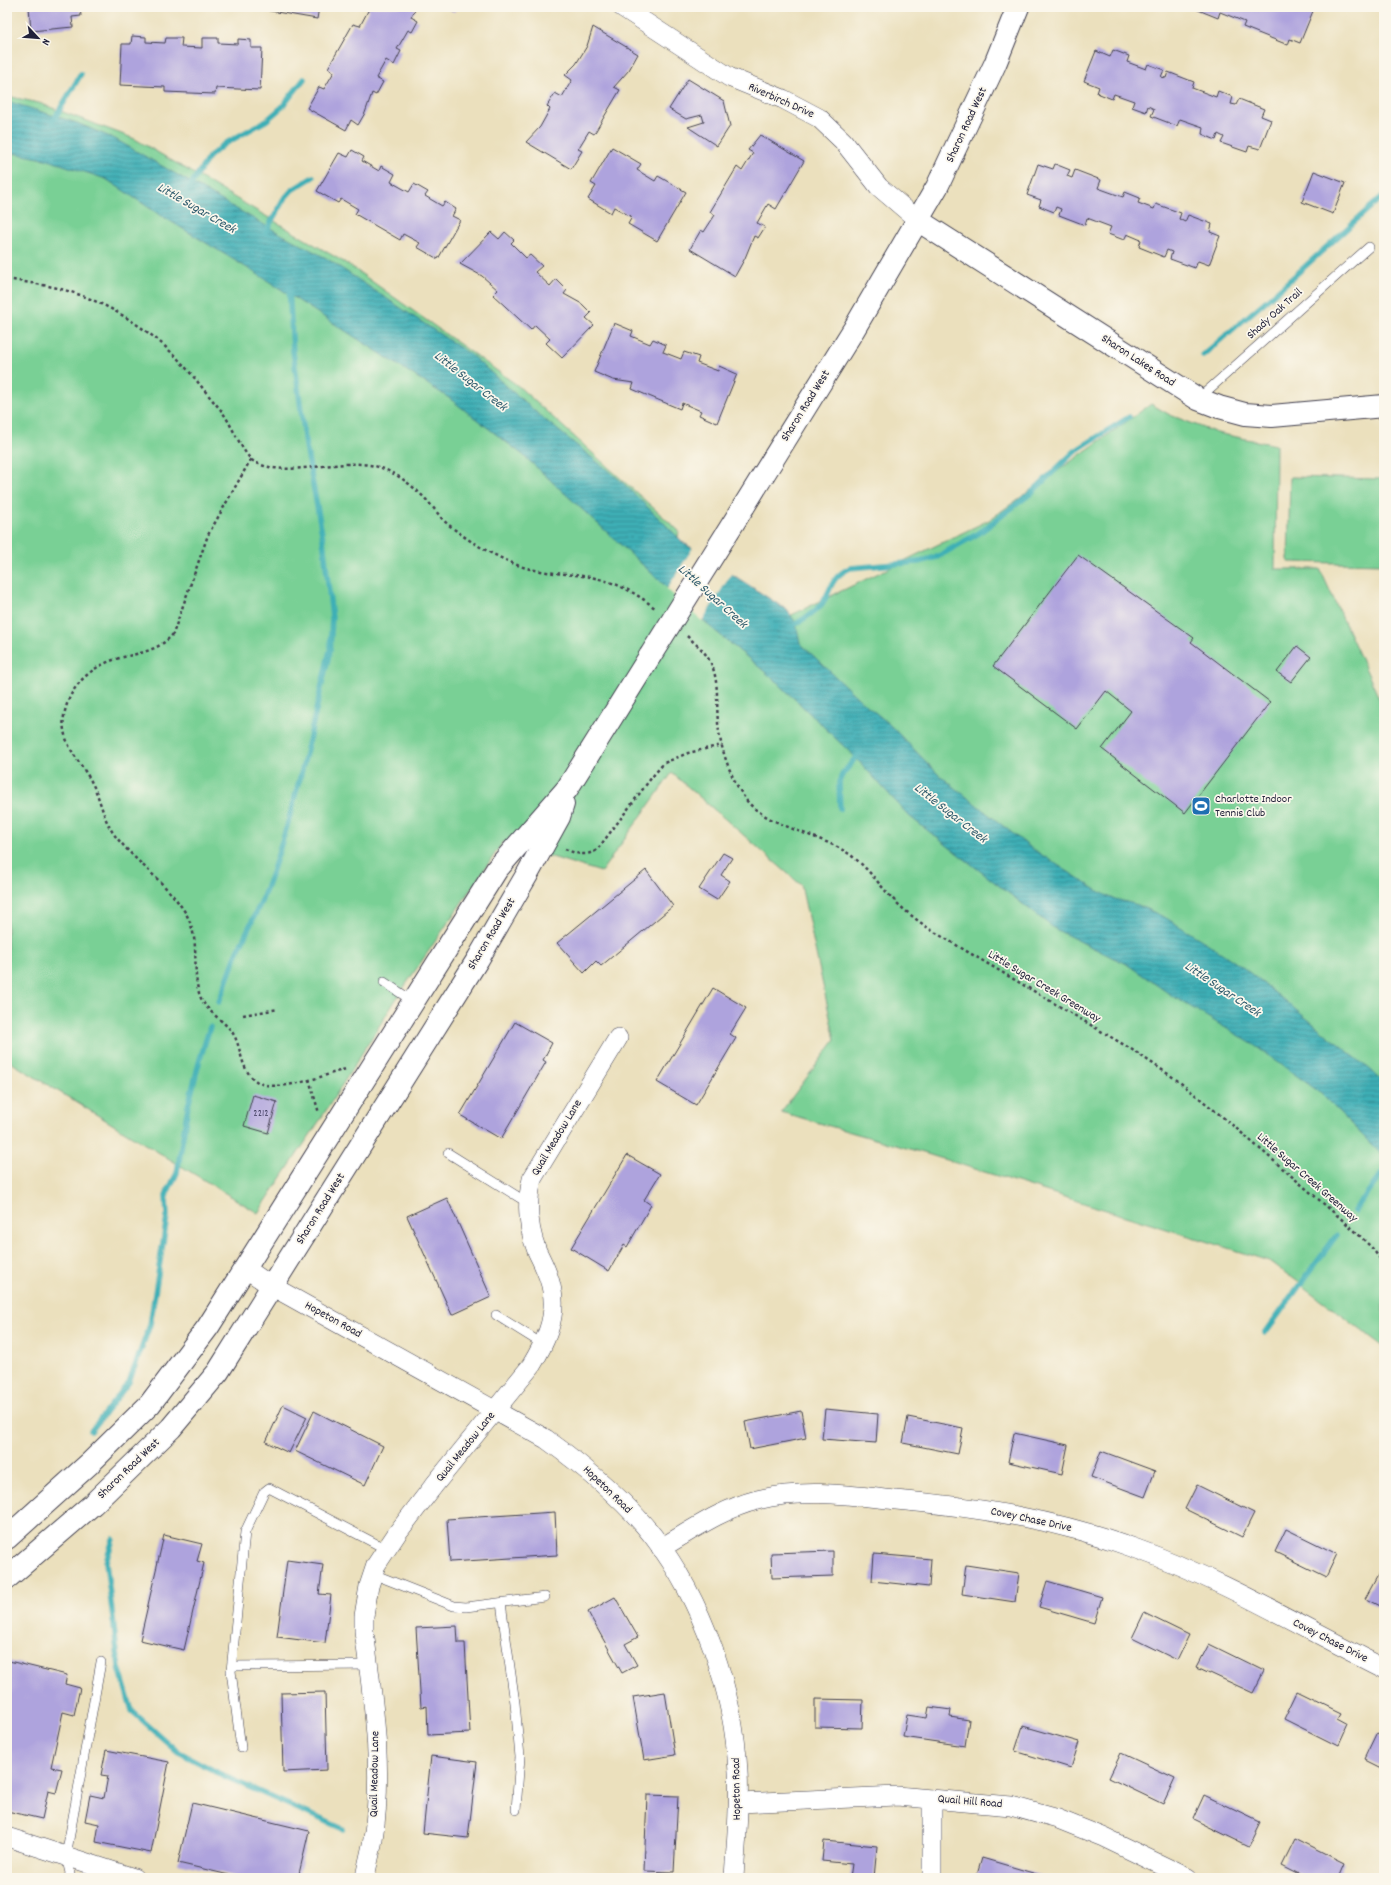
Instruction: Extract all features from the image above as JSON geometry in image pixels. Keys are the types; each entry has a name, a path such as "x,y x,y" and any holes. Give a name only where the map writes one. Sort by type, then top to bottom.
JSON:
{"main road":[{"name":"Sharon Road West","path":"7,1538 90,1464 150,1404 208,1327 497,869 567,789 744,506 918,221 945,172 995,64 1018,7"},
{"name":"Sharon Lakes Road","path":"918,221 1198,399 1219,407 1245,414 1272,416 1384,406"},
{"name":"Sharon Road West","path":"7,1578 92,1504 171,1428 218,1372 478,959 559,817 567,789"}],"street":[{"name":"Riverbirch Drive","path":"622,7 729,77 783,99 819,118 843,141 880,187 918,221"},
{"name":"Quail Meadow Lane","path":"365,1878 373,1839 378,1785 376,1721 364,1616 369,1586 376,1565 386,1549 435,1484 531,1366 544,1345 551,1322 553,1301 552,1290 546,1268 537,1251 530,1228 528,1203 532,1179 618,1038"},
{"name":"Hopeton Road","path":"245,1268 272,1286 546,1439 585,1468 622,1502 661,1548 687,1591 707,1634 724,1681 734,1724 738,1772 734,1878"},
{"name":"Covey Chase Drive","path":"661,1548 727,1511 757,1500 789,1494 824,1493 958,1505 1034,1519 1079,1530 1136,1548 1216,1582 1384,1668"},
{"name":"Quail Hill Road","path":"738,1803 897,1796 1011,1806 1041,1814 1103,1837 1188,1878"},
{"path":"932,1799 932,1878"},
{"path":"7,1837 134,1878"}],"lane":[{"name":"Shady Oak Trail","path":"1198,399 1369,247"},
{"path":"384,982 414,1002"},
{"path":"448,1153 528,1203"},
{"path":"496,1314 544,1345"},
{"path":"241,1748 232,1666 246,1532 264,1492 269,1488 386,1549"},
{"path":"373,1574 454,1606 466,1607 545,1597"},
{"path":"501,1603 515,1703 520,1757 516,1810"},
{"path":"69,1878 70,1873 66,1856 101,1662"},
{"path":"232,1666 369,1665"}],"path":[{"path":"7,279 71,292 108,308 136,324 178,359 228,419 251,459 274,467 290,469 331,464 360,464 375,466 397,476 416,489 447,524 462,536 509,562 549,573"},
{"path":"251,459 208,535 173,634 163,644 155,649 115,660 89,673 75,687 67,703 64,716 64,732 71,750 93,785 101,809 111,831 184,910 192,930 197,953 200,996 206,1006 235,1037 246,1071 256,1081 270,1087 280,1086 354,1067"},
{"name":"Little Sugar Creek Greenway","path":"718,722 722,745 740,790 747,801 756,810 763,815 847,853 861,864 899,905 931,930 1155,1063 1207,1104 1300,1182 1363,1238 1384,1264"},
{"path":"563,848 582,855 587,855 597,850 664,763 688,753 722,745"},
{"path":"243,1015 278,1009"},
{"path":"309,1079 320,1120"}],"green space":[{"path":"7,96 39,103 135,139 349,265 517,385 679,531 674,564 756,632 989,520 1151,404 1170,415 1217,433 1276,445 1275,569 1320,569 1384,709 1384,1347 1269,1261 927,1154 781,1112 835,1040 801,885 672,773 601,872 503,842 400,993 320,1120 258,1213 7,1060"},
{"path":"1290,477 1384,479 1384,564 1288,562"}],"water":[{"name":"Little Sugar Creek","path":"7,101 77,123 115,139 268,227 326,258 471,355 538,414 622,482 684,543 787,610 796,623 800,643 859,699 888,723 938,774 983,810 1031,848 1095,889 1111,898 1138,905 1166,918 1213,947 1245,969 1372,1071 1384,1083 1384,1157 1318,1091 1254,1045 1171,995 1128,965 1055,929 909,816 856,758 776,681 708,625 523,455 449,398 262,277 157,213 106,179 45,159 7,152"}],"pier":[{"path":"694,546 733,571 702,621 667,589"}],"building":[{"path":"29,7 80,7 81,16 72,17 73,27 31,31"},
{"path":"266,7 319,7 317,19 265,10"},
{"path":"365,7 414,7 416,8 411,17 418,21 412,32 408,30 397,49 401,51 394,65 386,60 376,78 383,82 376,95 372,93 365,113 358,125 351,120 346,130 307,108 319,87 324,89 334,72 328,68 353,24 360,26 369,9"},
{"path":"445,7 457,7 454,12"},
{"path":"1191,7 1303,7 1313,11 1300,43 1290,39 1288,45 1243,27 1245,22 1220,12 1218,18"},
{"path":"593,27 638,54 629,70 614,87 620,90 594,134 589,131 578,149 582,151 571,169 526,142 540,127 550,109 547,106 555,93 562,97 572,80 565,75 576,64 587,46"},
{"path":"132,36 146,37 146,42 165,43 166,38 182,38 181,47 202,48 202,38 218,38 218,43 238,44 238,39 251,40 251,48 262,48 260,90 216,88 215,94 165,92 165,87 120,85 122,44 131,44"},
{"path":"1113,50 1129,56 1127,62 1146,69 1148,64 1164,70 1161,77 1166,78 1168,72 1194,82 1192,88 1216,97 1218,91 1233,97 1231,104 1236,105 1239,99 1264,109 1261,116 1271,120 1260,149 1249,146 1247,152 1221,143 1224,137 1218,134 1216,140 1202,134 1203,127 1180,119 1177,126 1151,116 1154,109 1148,106 1146,112 1132,107 1134,101 1114,94 1112,99 1097,93 1099,87 1084,81 1096,51 1110,57"},
{"path":"688,79 724,101 730,126 717,146 688,127 704,122 702,115 686,119 669,109"},
{"path":"760,135 804,161 776,209 768,204 757,223 765,227 758,238 754,236 745,258 735,276 690,249 701,230 704,232 715,215 710,212 737,167 742,171 753,153 748,150"},
{"path":"612,147 641,164 637,170 655,181 658,176 686,192 657,241 628,224 632,217 614,207 611,213 588,199 596,186 591,183"},
{"path":"352,150 364,157 362,161 379,171 381,166 395,174 391,182 409,192 414,184 428,192 425,196 442,206 445,202 456,209 452,216 460,220 438,259 417,247 420,243 403,234 400,240 355,214 358,209 341,199 338,203 317,191 339,153 348,157"},
{"path":"1038,164 1053,169 1055,164 1070,170 1067,176 1072,178 1075,170 1101,180 1098,188 1123,197 1125,192 1140,198 1138,203 1154,209 1156,204 1181,213 1179,219 1185,222 1188,215 1212,224 1210,232 1220,236 1209,265 1198,261 1195,268 1170,259 1172,252 1167,250 1164,257 1139,247 1141,240 1127,234 1124,240 1108,234 1111,227 1087,218 1085,225 1059,215 1061,209 1056,207 1054,212 1039,206 1041,200 1027,195"},
{"path":"1314,171 1345,183 1333,214 1302,202"},
{"path":"491,232 499,239 505,232 514,240 511,243 526,258 530,255 542,266 535,272 550,286 556,279 567,290 564,294 582,304 591,313 586,318 594,325 562,358 546,343 550,339 535,325 531,330 493,295 498,290 482,276 460,264"},
{"path":"614,323 633,331 631,336 650,344 653,339 666,345 663,352 681,359 684,352 699,357 697,363 718,371 719,366 737,374 717,423 699,415 701,411 682,403 680,409 632,389 634,383 613,380 594,372"},
{"path":"1078,555 1194,638 1191,642 1270,702 1185,813 1102,749 1131,711 1106,691 1077,729 993,666"},
{"path":"1297,646 1311,657 1291,682 1277,672"},
{"path":"723,853 732,858 721,875 730,881 717,900 699,889"},
{"path":"646,870 673,906 601,966 596,961 584,973 557,943"},
{"path":"713,988 746,1008 730,1034 736,1038 696,1105 657,1082"},
{"path":"515,1022 552,1043 543,1060 546,1062 501,1139 460,1115"},
{"path":"253,1095 277,1102 268,1133 244,1126"},
{"path":"627,1155 660,1174 644,1200 651,1205 627,1247 624,1245 609,1271 571,1248"},
{"path":"447,1198 491,1297 452,1315 407,1216"},
{"path":"283,1405 307,1417 289,1453 266,1442"},
{"path":"825,1409 878,1414 876,1443 822,1439"},
{"path":"314,1411 383,1446 365,1485 295,1451"},
{"path":"801,1411 806,1438 750,1449 745,1422"},
{"path":"908,1417 963,1428 958,1454 903,1443"},
{"path":"1014,1433 1068,1445 1062,1474 1008,1462"},
{"path":"1101,1451 1155,1471 1145,1497 1091,1477"},
{"path":"1197,1485 1254,1513 1242,1537 1185,1509"},
{"path":"555,1512 557,1555 450,1562 447,1519"},
{"path":"1286,1529 1337,1554 1326,1577 1275,1552"},
{"path":"164,1535 202,1544 197,1561 204,1563 184,1650 140,1640"},
{"path":"833,1551 833,1576 772,1578 771,1553"},
{"path":"874,1554 931,1559 929,1587 872,1581"},
{"path":"287,1560 323,1565 319,1594 331,1595 325,1643 277,1637"},
{"path":"1384,1564 1384,1609 1365,1599"},
{"path":"966,1565 1019,1573 1015,1602 962,1594"},
{"path":"1047,1581 1102,1597 1094,1623 1039,1607"},
{"path":"615,1597 638,1637 625,1644 637,1665 622,1673 588,1612"},
{"path":"1144,1613 1189,1635 1177,1660 1132,1638"},
{"path":"457,1626 458,1643 465,1643 470,1733 428,1735 427,1706 421,1707 416,1628"},
{"path":"1209,1644 1264,1671 1253,1693 1197,1667"},
{"path":"9,1661 67,1675 65,1684 80,1688 74,1715 63,1712 51,1767 62,1769 56,1793 48,1791 42,1819 7,1811 7,1710 11,1692 7,1691"},
{"path":"325,1692 327,1770 283,1772 281,1693"},
{"path":"665,1692 675,1755 644,1760 633,1697"},
{"path":"1297,1692 1340,1713 1337,1718 1348,1724 1338,1746 1284,1719"},
{"path":"815,1699 863,1700 862,1728 815,1727"},
{"path":"929,1707 951,1710 950,1717 969,1720 965,1746 903,1737 907,1715 927,1718"},
{"path":"1023,1726 1079,1742 1071,1768 1015,1751"},
{"path":"1378,1734 1384,1737 1384,1768 1366,1759"},
{"path":"106,1750 169,1762 151,1853 96,1842 99,1824 85,1821 90,1795 104,1798 108,1776 101,1775"},
{"path":"1121,1753 1175,1778 1163,1804 1109,1778"},
{"path":"431,1756 477,1762 468,1838 423,1833"},
{"path":"647,1795 678,1796 674,1872 644,1871"},
{"path":"1204,1795 1260,1822 1248,1846 1193,1819"},
{"path":"192,1803 309,1831 298,1878 242,1878 178,1863"},
{"path":"1294,1839 1344,1864 1338,1878 1307,1878 1281,1865"},
{"path":"824,1841 877,1846 874,1878 850,1878 852,1864 822,1861"},
{"path":"982,1858 1043,1876 1042,1878 976,1878"}],"waterway":[{"path":"53,121 81,74"},
{"name":"Little Sugar Creek","path":"187,190 209,157 223,145 267,120 282,107 304,79"},
{"path":"265,233 284,199 292,190 313,177"},
{"path":"1203,355 1290,280 1384,195"},
{"path":"219,1002 237,953 261,902 287,826 303,766 330,650 332,618 323,539 306,446 293,351 289,288"},
{"path":"790,628 821,605 834,580 843,572 850,568 918,562 937,557 979,533 1030,494 1075,451 1129,417"},
{"path":"840,809 839,782 842,775 860,752"},
{"path":"91,1431 129,1382 150,1325 167,1217 166,1195 177,1173 188,1106 210,1027"},
{"path":"1354,1211 1384,1171"},
{"path":"1265,1333 1336,1236"},
{"path":"113,1539 106,1562 119,1667 132,1711 177,1751 226,1777 343,1829"}],"place":[{"name":"Charlotte Indoor Tennis Club","path":"1201,806"}]}
